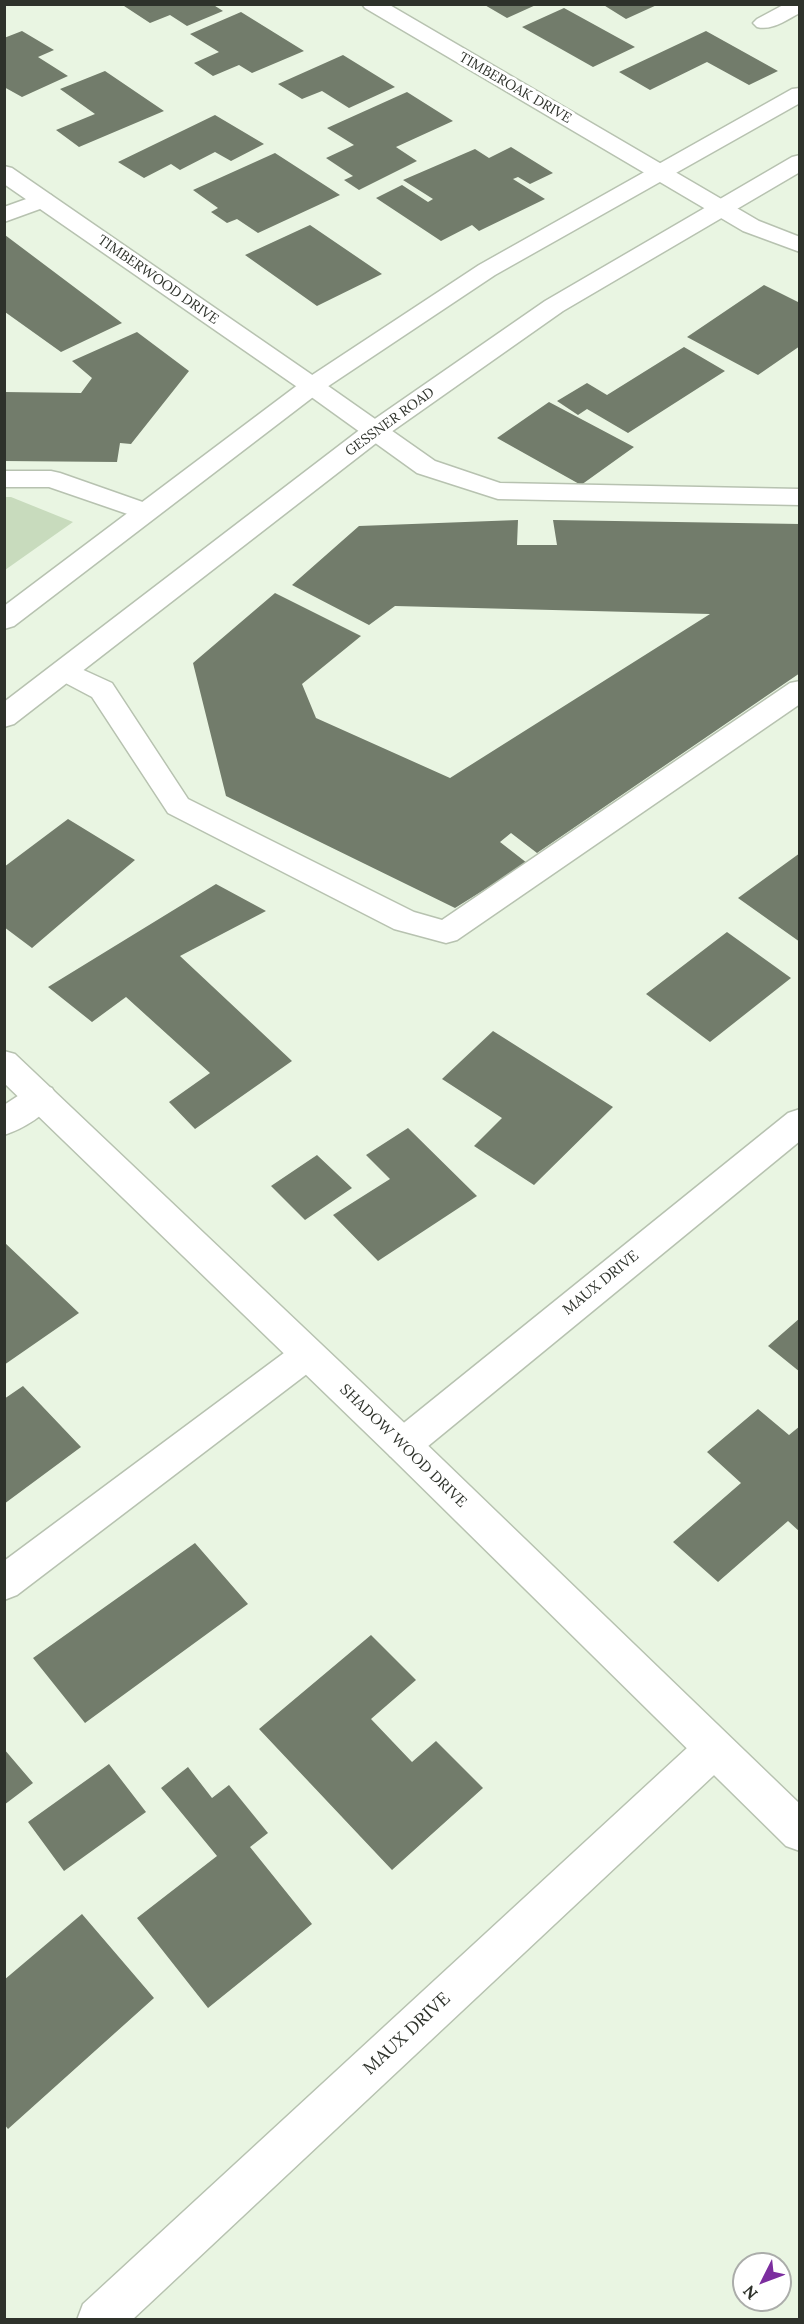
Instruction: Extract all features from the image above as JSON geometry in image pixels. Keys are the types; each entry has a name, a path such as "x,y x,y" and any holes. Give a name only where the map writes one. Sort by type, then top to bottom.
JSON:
{"street":[{"name":"TIMBEROAK DRIVE","path":"372,4 751,226 800,245"},
{"path":"764,23 800,5"},
{"path":"4,620 312,386 487,270 800,94"},
{"name":"GESSNER ROAD","path":"4,717 375,431 554,306 800,162"},
{"name":"TIMBERWOOD DRIVE","path":"4,173 426,467 498,491 800,497"},
{"path":"4,215 43,200"},
{"path":"4,479 51,480 145,512"},
{"path":"66,670 102,690 178,806 405,921 446,932 800,690"},
{"name":"SHADOW WOOD DRIVE","path":"4,1063 403,1445 800,1832"},
{"path":"4,1122 41,1097"},
{"name":"MAUX DRIVE","path":"403,1445 800,1122"},
{"path":"4,1583 308,1354"},
{"name":"MAUX DRIVE","path":"99,2319 714,1749"}],"green space":[{"path":"5,497 11,497 73,522 5,570"}],"building":[{"path":"121,4 212,4 223,11 187,26 170,15 150,23"},
{"path":"483,4 538,4 507,18"},
{"path":"602,4 659,4 626,19"},
{"path":"564,8 635,47 593,67 522,27"},
{"path":"241,12 304,51 252,73 239,65 213,76 194,63 219,52 190,34"},
{"path":"22,31 54,50 38,57 68,76 22,97 4,87 4,38"},
{"path":"706,31 778,71 749,85 707,62 650,90 619,72"},
{"path":"343,55 395,87 349,108 322,91 302,99 278,84"},
{"path":"105,71 164,111 79,147 56,130 95,114 60,89"},
{"path":"407,92 453,121 396,147 417,161 359,190 344,180 353,176 326,158 354,145 327,128"},
{"path":"215,115 264,144 231,161 215,152 180,170 171,164 144,178 118,162"},
{"path":"511,147 553,173 530,184 518,177 513,179 545,199 479,231 472,225 441,241 376,198 402,185 428,202 433,199 403,180 475,149 489,158"},
{"path":"275,153 340,195 258,233 237,219 227,223 211,212 218,208 193,190"},
{"path":"310,225 382,274 317,306 245,255"},
{"path":"5,235 122,323 61,352 5,312"},
{"path":"764,285 800,303 800,346 758,375 687,337"},
{"path":"137,332 189,371 131,444 120,443 117,462 4,461 4,392 81,393 92,378 72,361"},
{"path":"684,347 725,371 628,433 587,409 578,415 557,401 587,383 607,395"},
{"path":"549,402 634,447 581,485 497,438"},
{"path":"518,520 517,545 557,545 553,520 800,524 800,673 537,853 511,833 500,842 527,863 455,908 226,796 193,663 275,593 361,636 302,684 316,718 450,778 710,614 395,606 369,625 292,585 359,526"},
{"path":"68,819 135,860 32,948 4,927 4,867"},
{"path":"800,853 800,942 738,898"},
{"path":"216,884 266,911 180,956 292,1061 195,1129 169,1102 210,1073 126,997 92,1022 48,987"},
{"path":"727,932 791,978 710,1042 646,994"},
{"path":"493,1031 613,1107 534,1185 474,1146 502,1118 442,1079"},
{"path":"408,1128 477,1196 378,1261 333,1215 390,1179 366,1155"},
{"path":"317,1155 352,1188 305,1220 271,1186"},
{"path":"4,1242 79,1313 4,1365"},
{"path":"800,1318 800,1372 768,1346"},
{"path":"23,1386 81,1447 4,1504 4,1399"},
{"path":"758,1409 789,1435 800,1426 800,1532 788,1521 718,1582 673,1542 741,1483 707,1452"},
{"path":"195,1543 248,1604 85,1723 33,1658"},
{"path":"371,1635 416,1680 371,1719 412,1762 436,1741 483,1788 392,1870 259,1729"},
{"path":"4,1749 33,1783 4,1805"},
{"path":"109,1764 146,1812 64,1871 28,1822"},
{"path":"188,1767 212,1798 229,1785 268,1833 250,1847 312,1924 208,2008 137,1918 217,1856 161,1788"},
{"path":"82,1914 154,1998 8,2129 4,2124 4,1980"}]}
